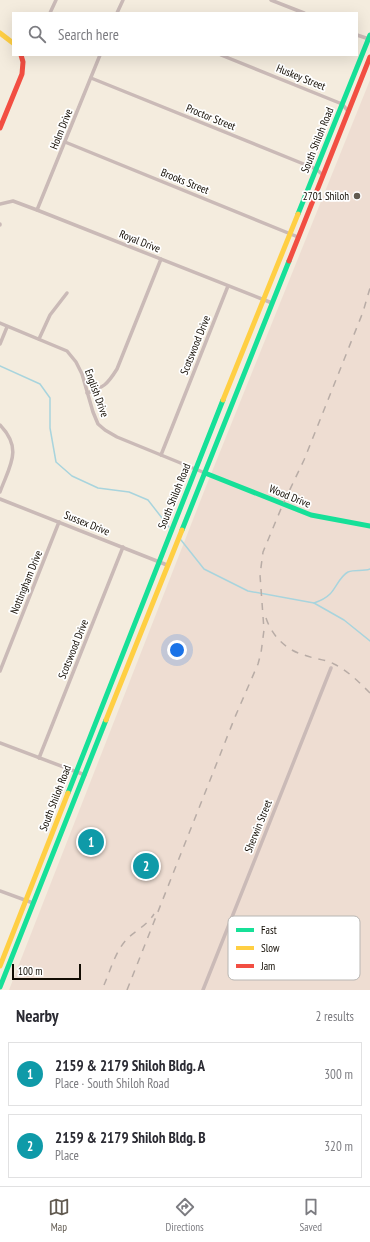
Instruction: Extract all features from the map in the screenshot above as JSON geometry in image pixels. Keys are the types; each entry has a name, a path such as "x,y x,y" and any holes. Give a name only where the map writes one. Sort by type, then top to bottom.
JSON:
{"main road":[{"path":"0,33 12,42"},
{"name":"South Shiloh Road","path":"0,966 158,562 369,38"},
{"path":"0,128 22,74 23,62 21,56"},
{"name":"South Shiloh Road","path":"0,987 32,903 370,57"},
{"name":"Wood Drive","path":"205,473 311,515 370,526"}],"street":[{"path":"50,12 56,0"},
{"path":"118,12 123,0"},
{"path":"272,0 302,12"},
{"path":"358,35 369,38"},
{"name":"Holm Drive","path":"37,210 100,56"},
{"name":"Huskey Street","path":"223,56 342,104 348,111"},
{"name":"Proctor Street","path":"91,78 316,169 323,175"},
{"name":"Brooks Street","path":"65,142 298,237"},
{"name":"Royal Drive","path":"0,204 13,201 272,303"},
{"path":"87,393 102,388 112,378 117,369 161,259"},
{"name":"Scotswood Drive","path":"161,455 228,286"},
{"path":"39,339 50,314 67,293"},
{"name":"English Drive","path":"0,323 67,351 76,362 82,374 98,424 105,430 205,473"},
{"path":"0,344 7,327"},
{"path":"0,425 12,442 14,451 0,492"},
{"name":"Sussex Drive","path":"0,499 168,565"},
{"name":"Nottingham Drive","path":"0,671 59,522"},
{"name":"Scotswood Drive","path":"39,758 123,547"},
{"name":"Sherwin Street","path":"232,916 331,668"},
{"path":"0,743 84,775"},
{"path":"0,891 32,903"},
{"name":"Sherwin Street","path":"203,990 228,927"}],"shaded area":[{"path":"370,80 370,990 9,990 203,494"}],"waterway":[{"path":"0,366 40,384 50,398 50,428 56,462 72,476 98,488 129,492 148,500 169,527"},
{"path":"181,540 204,569 248,591 314,603 344,620 370,641"},
{"path":"314,603 328,596 343,576 348,572 370,569"}],"railway":[{"path":"127,990 235,717 258,664 264,630 260,575 263,552 283,504 304,460 363,312 370,288"},
{"path":"266,618 272,631 280,641 291,650 331,662 353,677 370,693"},
{"path":"104,985 114,960 124,942 146,924 154,914"}],"traffic: fast":[{"path":"298,214 370,35"},
{"path":"182,530 289,261"},
{"path":"68,793 223,400"},
{"path":"205,473 311,515 370,526"},
{"path":"0,987 106,720"}],"traffic: slow":[{"path":"0,33 12,42"},
{"path":"223,400 298,214"},
{"path":"106,720 182,530"},
{"path":"0,966 68,793"}],"traffic: jam":[{"path":"0,128 22,74 23,62 21,56"},
{"path":"289,261 370,57"}],"place":[{"name":"2701 Shiloh","path":"357,196"},
{"name":"2159 & 2179 Shiloh Bldg. A","path":"91,842"},
{"name":"2159 & 2179 Shiloh Bldg. B","path":"146,866"}]}
